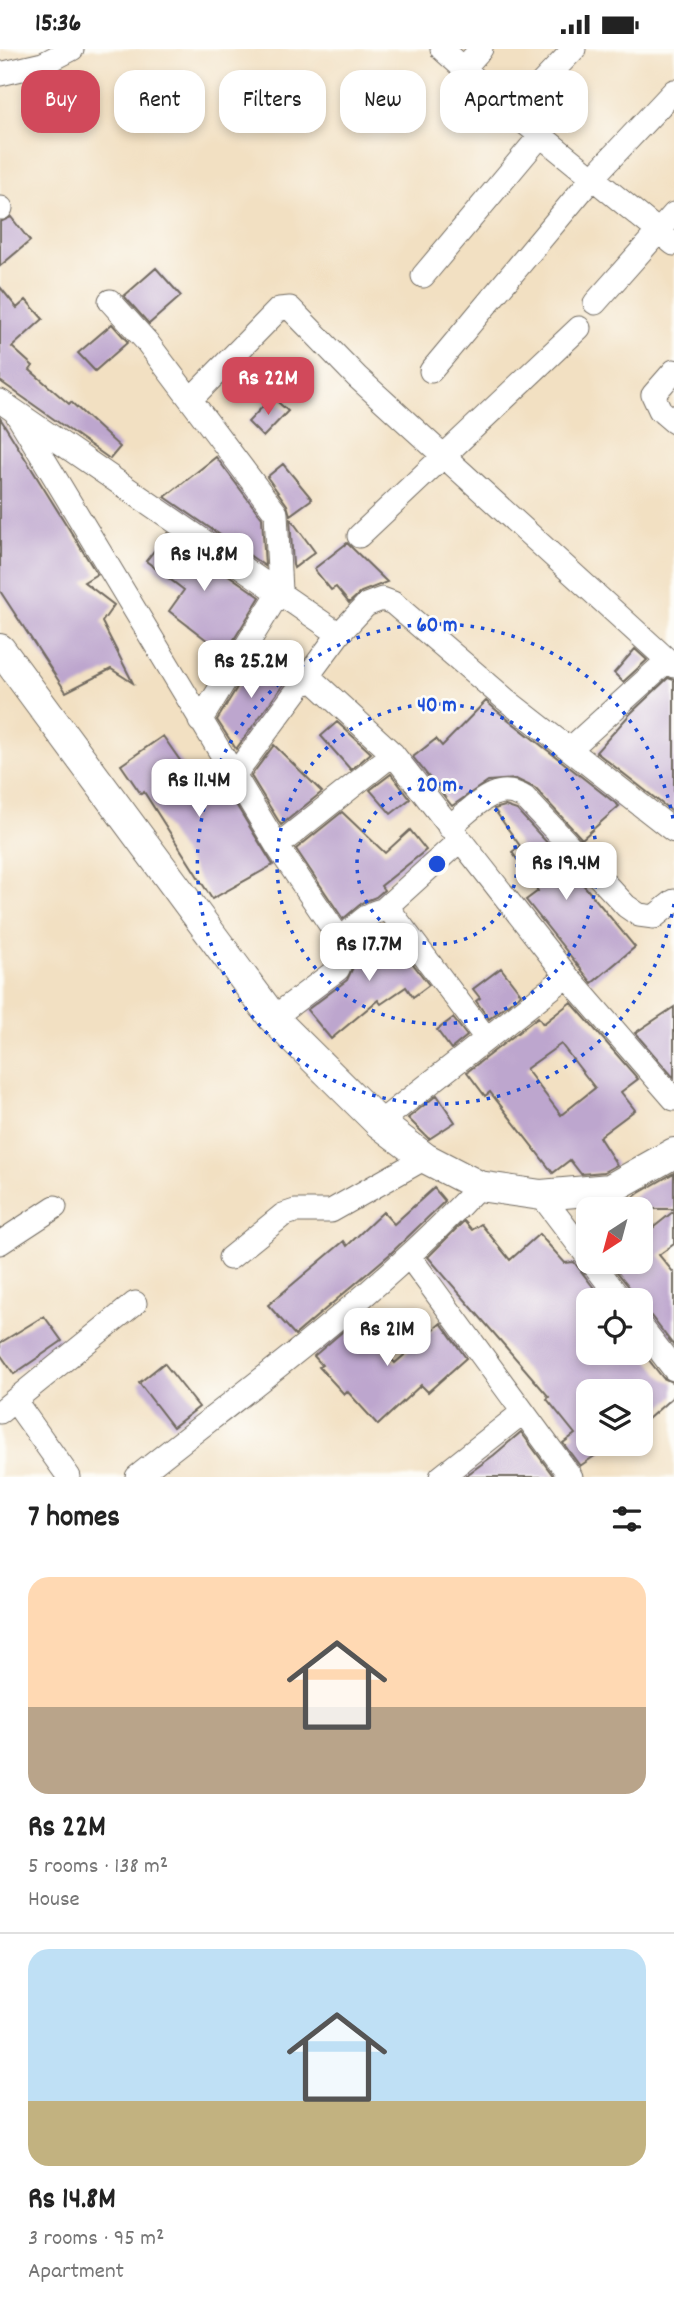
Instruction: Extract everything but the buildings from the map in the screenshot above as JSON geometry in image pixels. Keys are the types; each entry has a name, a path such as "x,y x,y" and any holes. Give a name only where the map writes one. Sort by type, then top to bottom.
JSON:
{"street":[{"path":"0,74 43,64 72,49"},
{"path":"442,49 464,68 481,49"},
{"path":"554,70 574,49"},
{"path":"431,371 593,177 674,91"},
{"path":"538,133 666,237"},
{"path":"423,276 541,135"},
{"path":"595,303 666,237 674,214"},
{"path":"110,301 147,342 276,513 280,591 200,721"},
{"path":"191,399 279,309 290,308 357,377 671,663 570,749"},
{"path":"359,536 579,328"},
{"path":"674,371 653,395 660,409 674,422"},
{"path":"8,407 339,634"},
{"path":"8,407 277,846 346,948 338,969 273,1018"},
{"path":"234,774 339,634 366,605 382,599 393,603 505,699 674,831"},
{"path":"0,649 8,680 273,1018 379,1123 425,1158 479,1186 541,1195 610,1189 673,1155"},
{"path":"307,675 393,754 567,976 674,1099"},
{"path":"277,846 393,754"},
{"path":"341,939 375,911 384,909 496,791 512,789 525,798 626,906 639,915 654,917 673,903"},
{"path":"384,909 391,912 486,1038"},
{"path":"379,1123 567,976"},
{"path":"230,1258 283,1215 295,1211 331,1212 425,1158"},
{"path":"137,1477 309,1341 410,1256 479,1186"},
{"path":"541,1195 576,1241"},
{"path":"0,1243 55,1207"},
{"path":"410,1256 571,1477"},
{"path":"601,1274 612,1288"},
{"path":"69,1477 8,1406 135,1303"},
{"path":"653,1342 674,1369"},
{"path":"441,1477 523,1412"}]}
